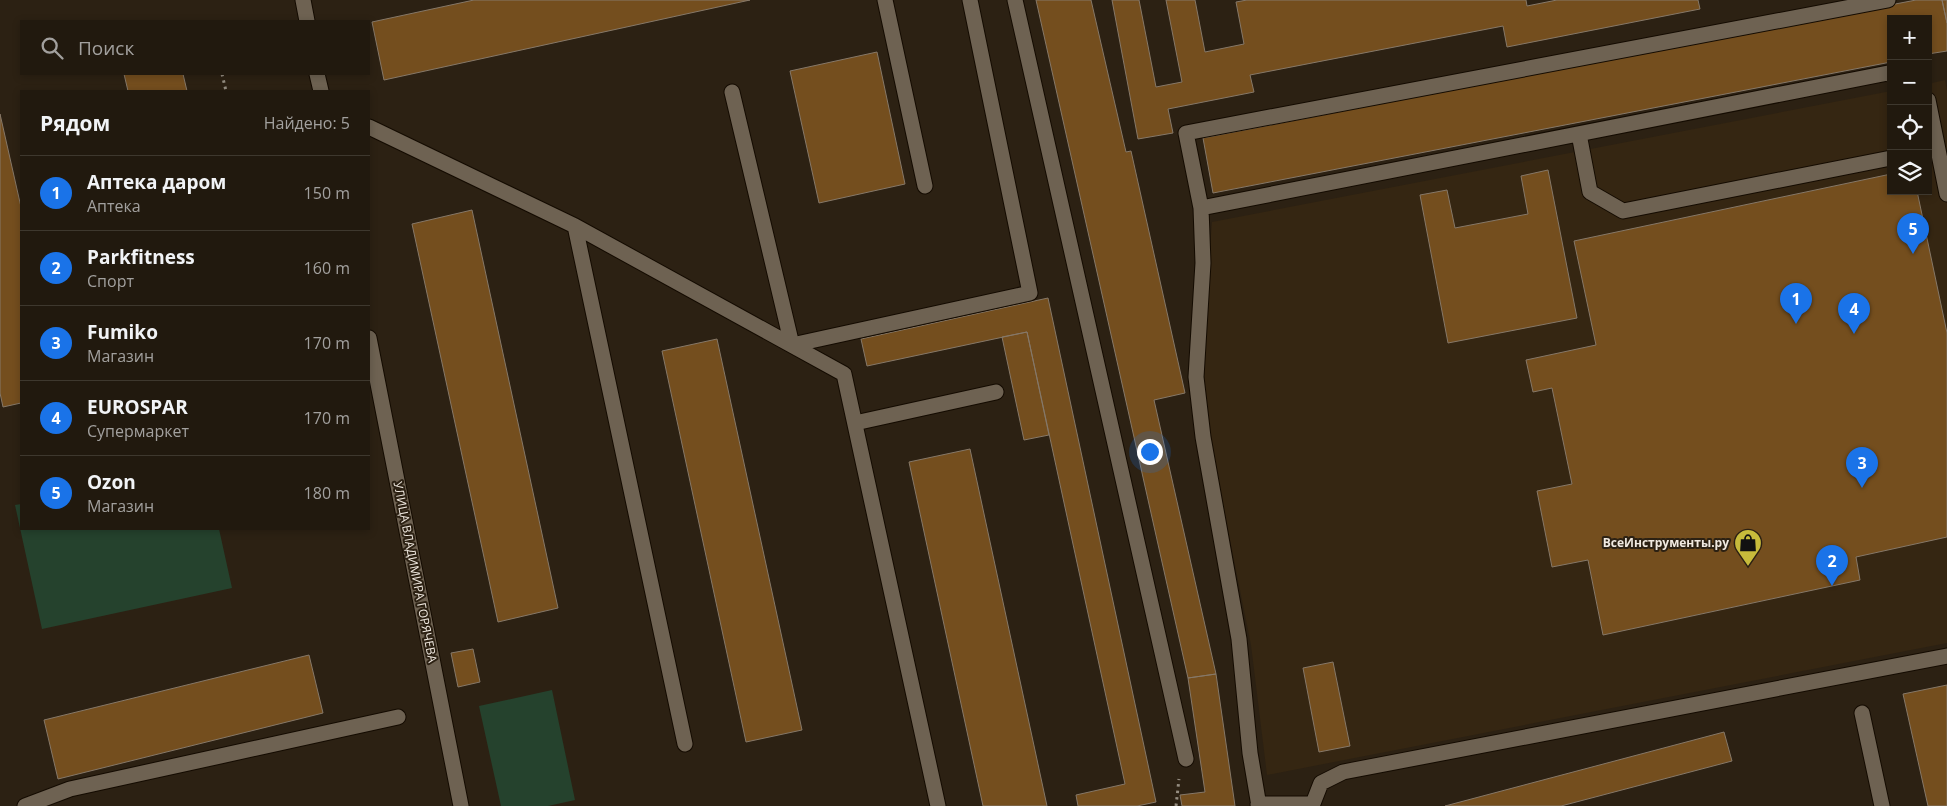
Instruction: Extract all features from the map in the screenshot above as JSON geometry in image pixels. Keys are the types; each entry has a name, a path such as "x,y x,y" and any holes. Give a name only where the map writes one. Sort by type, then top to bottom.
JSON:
{"street":[{"path":"303,0 307,20"},
{"path":"885,0 925,186"},
{"path":"792,345 1030,293 970,0"},
{"path":"1015,0 1186,758"},
{"path":"1888,0 1186,133 1201,208 1202,263 1196,377 1203,436 1239,639 1250,753 1258,805 1312,805 1321,783 1344,772 1947,656"},
{"path":"1201,208 1887,74"},
{"path":"317,75 321,90"},
{"path":"732,92 792,345"},
{"path":"1928,105 1933,150 1947,194"},
{"path":"370,127 575,226 844,374 938,806"},
{"path":"1579,134 1590,192 1622,210 1887,159"},
{"path":"575,226 685,744"},
{"name":"УЛИЦА ВЛАДИМИРА ГОРЯЧЕВА","path":"370,343 460,806"},
{"path":"855,423 996,392"},
{"path":"1862,713 1882,806"},
{"path":"25,806 70,789 398,717"}],"path":[{"path":"222,75 226,90"}],"shaded area":[{"path":"1945,80 1947,91 1947,643 1267,775 1251,645 1204,410 1200,373 1212,222 1887,92 1887,195 1932,195 1932,83"}],"green space":[{"path":"20,504 20,528 15,505"},
{"path":"20,530 219,530 232,588 42,629"},
{"path":"552,690 575,800 548,806 501,806 479,706"}],"building":[{"path":"474,0 750,0 384,80 372,22"},
{"path":"1036,0 1091,0 1126,152 1131,151 1185,393 1154,400 1216,674 1188,678"},
{"path":"1112,0 1139,0 1156,87 1182,82 1166,0 1195,0 1205,52 1244,44 1236,2 1247,0 1526,0 1527,6 1557,0 1698,0 1700,9 1507,47 1503,26 1250,75 1254,92 1168,109 1173,133 1138,139"},
{"path":"1916,0 1942,0 1947,23 1947,51 1932,53 1932,15 1887,15 1887,63 1213,193 1203,138"},
{"path":"1942,0 1947,0 1947,23"},
{"path":"877,52 905,184 819,203 790,71"},
{"path":"124,75 183,75 187,90 128,90"},
{"path":"0,114 20,203 20,403 3,407 0,393"},
{"path":"1548,170 1577,318 1448,343 1420,195 1447,190 1455,228 1528,214 1521,176"},
{"path":"1887,175 1887,195 1918,195 1947,333 1947,537 1856,557 1860,580 1603,635 1588,560 1552,567 1537,491 1572,484 1552,388 1533,392 1526,360 1596,345 1574,241"},
{"path":"472,210 558,608 498,622 412,224"},
{"path":"1048,298 1156,802 1137,806 1078,806 1076,795 1125,784 1027,332 867,366 861,339"},
{"path":"1027,332 1049,435 1024,440 1002,337"},
{"path":"717,339 802,730 746,742 662,351"},
{"path":"970,449 1047,806 983,806 909,462"},
{"path":"473,649 480,682 458,687 451,653"},
{"path":"309,655 323,713 58,779 44,720"},
{"path":"1333,662 1350,746 1319,752 1303,668"},
{"path":"1216,674 1235,806 1182,806 1180,795 1205,792 1188,678"},
{"path":"1947,685 1947,806 1928,806 1903,694"},
{"path":"1724,732 1732,761 1561,806 1445,806"}],"place":[{"name":"Ozon","path":"1913,254"},
{"name":"Аптека даром","path":"1796,324"},
{"name":"EUROSPAR","path":"1854,334"},
{"name":"Fumiko","path":"1862,488"},
{"name":"ВсеИнструменты.ру","path":"1748,567"},
{"name":"Parkfitness","path":"1832,586"}]}
